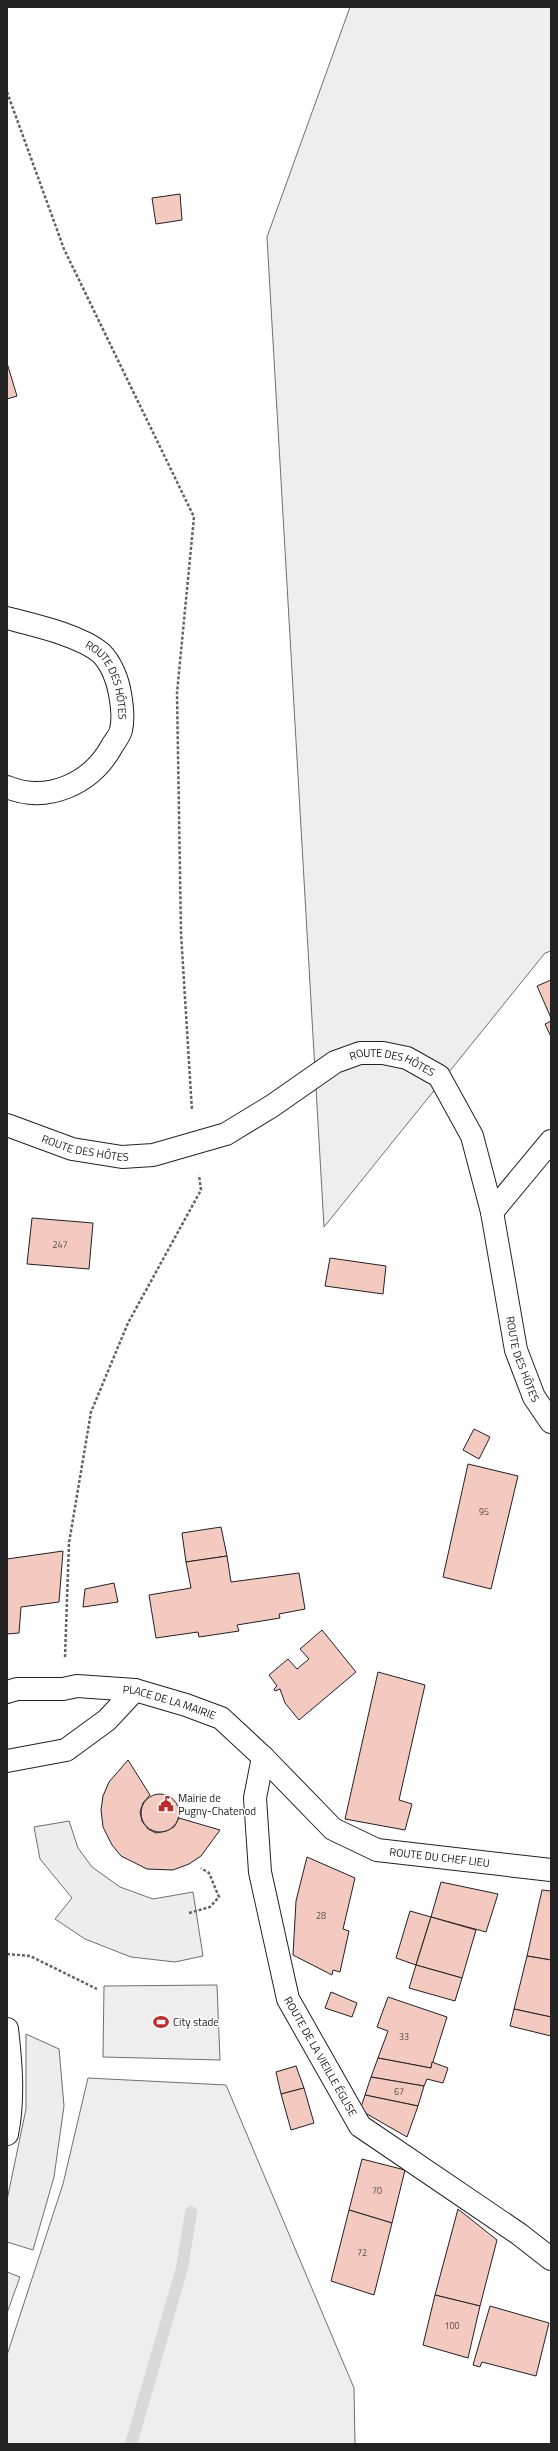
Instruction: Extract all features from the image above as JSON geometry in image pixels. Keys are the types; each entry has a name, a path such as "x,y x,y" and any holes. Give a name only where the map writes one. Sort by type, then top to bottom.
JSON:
{"street":[{"name":"ROUTE DES HÔTES","path":"7,618 65,634 101,653 118,679 123,707 121,731 106,757 83,780 52,793 19,792 7,787"},
{"name":"ROUTE DES HÔTES","path":"7,1125 72,1149 122,1157 153,1155 226,1134 272,1106 335,1062 360,1053 383,1053 407,1058 439,1076 472,1136 492,1212 516,1350 534,1397 551,1422"},
{"path":"492,1212 551,1141"},
{"name":"PLACE DE LA MAIRIE","path":"7,1692 17,1689 63,1689 76,1686 135,1690 221,1718 263,1757 333,1829"},
{"path":"7,1761 66,1750 106,1720 135,1690"},
{"name":"ROUTE DE LA VIEILLE ÉGLISE","path":"263,1757 255,1798 260,1872 288,1999 360,2126 519,2234 551,2259"},
{"name":"ROUTE DU CHEF LIEU","path":"333,1829 377,1850 551,1870"},
{"path":"7,2029 10,2064 10,2116 7,2134"}],"path":[{"path":"7,92 64,249 194,516 177,693 181,933 194,1143 200,1190 128,1323 91,1412 69,1543 63,1689"},
{"path":"189,1912 210,1907 219,1897 209,1874 201,1868"},
{"path":"7,1954 30,1956 97,1990"}],"shaded area":[{"path":"350,7 551,7 551,951 545,953 324,1227 267,237"},
{"path":"69,1821 78,1848 92,1867 120,1887 153,1899 193,1892 203,1956 175,1962 131,1957 85,1939 55,1919 72,1898 40,1859 34,1827"},
{"name":"City stade","path":"217,1985 220,2060 103,2057 104,1986"},
{"path":"26,2034 59,2049 64,2106 54,2177 33,2250 7,2242 7,2200 26,2109"},
{"path":"88,2078 226,2085 354,2388 355,2444 7,2444 7,2355 63,2184"},
{"path":"7,2272 20,2277 7,2313"}],"building":[{"path":"180,194 182,220 156,224 152,198"},
{"path":"7,363 17,396 7,399"},
{"path":"551,980 551,1018 537,986"},
{"path":"551,1021 551,1037 545,1024"},
{"path":"32,1218 93,1223 89,1269 27,1264"},
{"path":"330,1258 386,1266 383,1294 325,1286"},
{"path":"474,1429 490,1437 479,1459 463,1450"},
{"path":"468,1464 518,1476 491,1589 443,1577"},
{"path":"221,1527 227,1556 186,1562 182,1533"},
{"path":"63,1551 59,1602 21,1607 19,1633 7,1634 7,1559"},
{"path":"227,1556 231,1582 299,1573 305,1609 279,1614 280,1618 237,1625 239,1631 199,1637 198,1632 156,1638 149,1595 191,1588 186,1562"},
{"path":"114,1583 118,1602 83,1607 85,1589"},
{"path":"322,1630 356,1672 299,1720 285,1703 280,1689 275,1691 274,1689 277,1686 269,1675 288,1659 297,1669 309,1659 300,1649"},
{"path":"378,1672 425,1685 399,1800 412,1804 405,1830 345,1819"},
{"path":"128,1760 150,1795 143,1803 140,1812 142,1821 148,1829 156,1833 166,1831 174,1827 179,1818 220,1830 201,1856 189,1864 173,1870 147,1869 121,1856 112,1845 103,1827 101,1810 103,1796 109,1782"},
{"path":"156,1794 164,1794 174,1799 178,1806 178,1820 174,1827 164,1832 156,1832 146,1827 144,1824 141,1817 141,1809 146,1799 149,1797"},
{"path":"307,1857 355,1878 343,1929 349,1931 340,1972 333,1970 332,1975 293,1955 296,1901"},
{"path":"441,1882 498,1894 486,1932 431,1917"},
{"path":"542,1890 551,1891 551,1960 527,1956"},
{"path":"410,1911 431,1917 416,1965 396,1958"},
{"path":"431,1917 476,1930 462,1978 416,1965"},
{"path":"527,1956 551,1960 551,2017 514,2009"},
{"path":"416,1965 462,1978 455,2001 409,1988"},
{"path":"331,1992 357,2003 352,2017 325,2008"},
{"path":"388,1997 447,2017 431,2068 378,2058 388,2031 377,2027"},
{"path":"514,2009 551,2017 551,2036 510,2026"},
{"path":"378,2058 431,2068 432,2062 448,2068 443,2083 427,2079 424,2086 371,2077"},
{"path":"296,2066 304,2088 281,2094 276,2072"},
{"path":"371,2077 424,2086 418,2106 365,2095"},
{"path":"304,2088 314,2123 291,2130 281,2094"},
{"path":"365,2095 418,2106 407,2137 360,2110"},
{"path":"362,2159 405,2170 392,2223 349,2210"},
{"path":"458,2209 497,2240 480,2306 435,2295"},
{"path":"349,2210 392,2223 374,2295 331,2281"},
{"path":"435,2295 480,2306 468,2358 423,2345"},
{"path":"490,2306 549,2323 536,2376 482,2362 480,2367 473,2365"}],"waterway":[{"path":"131,2444 182,2268 191,2212"}],"place":[{"name":"Mairie de Pugny-Chatenod","path":"166,1804"},
{"name":"City stade","path":"161,2022"}]}
